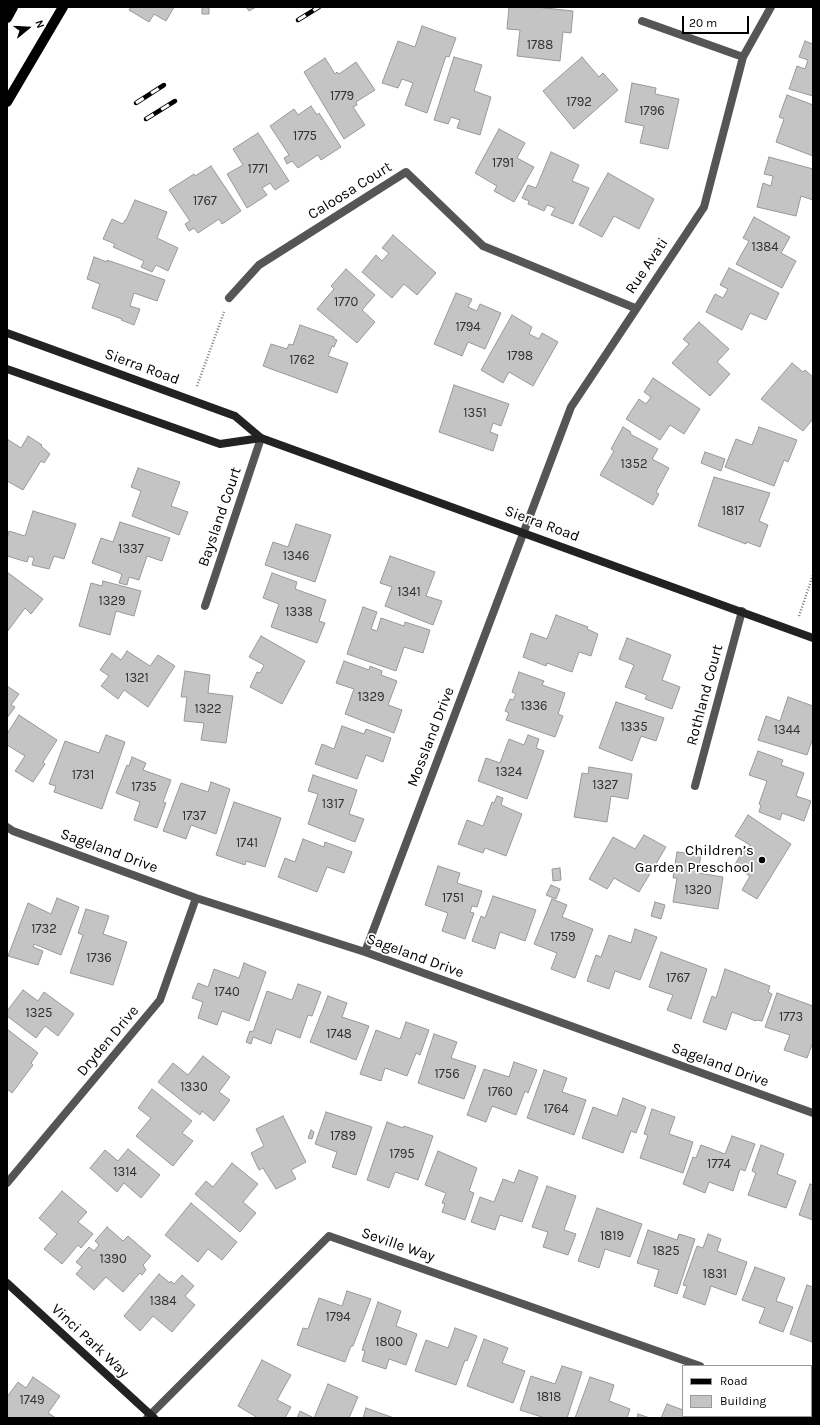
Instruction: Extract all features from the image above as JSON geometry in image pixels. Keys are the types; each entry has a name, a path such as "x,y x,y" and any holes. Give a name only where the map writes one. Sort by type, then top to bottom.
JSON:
{"main road":[{"path":"7,18 13,7"},
{"path":"7,102 63,7"},
{"name":"Sierra Road","path":"7,333 235,416 261,438 524,532 813,638"},
{"name":"Sierra Road","path":"7,369 220,444 261,438"},
{"name":"Vinci Park Way","path":"7,1284 150,1417"}],"street":[{"name":"Rue Avati","path":"524,532 571,407 635,308 704,207 743,57 771,7"},
{"path":"642,21 743,57"},
{"name":"Caloosa Court","path":"228,298 259,265 406,172 483,246 635,308"},
{"name":"Baysland Court","path":"205,606 261,438"},
{"name":"Mossland Drive","path":"365,952 524,532"},
{"name":"Rothland Court","path":"695,786 742,611"},
{"name":"Sageland Drive","path":"7,827 13,831 196,898 365,952 813,1113"},
{"name":"Dryden Drive","path":"7,1183 160,1000 196,898"},
{"name":"Seville Way","path":"150,1417 329,1236 697,1365"}],"path":[{"path":"192,401 228,298"},
{"path":"794,631 813,575"}],"building":[{"path":"131,7 174,7 166,21 154,14 149,22 129,10"},
{"path":"202,7 209,7 209,14 202,14"},
{"path":"246,7 256,7 249,11"},
{"path":"509,7 536,7 573,11 571,33 563,32 560,61 517,56 520,30 507,29"},
{"path":"422,26 456,38 449,57 446,56 427,113 405,105 413,83 402,79 398,88 382,83 398,41 415,47"},
{"path":"805,41 813,44 813,96 789,89 797,66 805,69 808,60 799,57"},
{"path":"454,57 482,65 474,91 491,97 480,135 457,128 460,120 451,117 448,124 434,120"},
{"path":"582,57 599,77 603,73 618,90 574,129 543,91"},
{"path":"325,58 335,74 337,72 339,74 356,62 375,90 356,102 357,105 353,107 365,125 344,139 304,72"},
{"path":"632,83 656,88 655,94 679,99 668,149 640,143 644,126 625,122"},
{"path":"787,95 813,105 813,156 776,142 784,119 779,117"},
{"path":"311,106 317,115 319,113 341,147 321,160 318,155 298,168 292,161 287,164 284,158 289,155 270,126 294,109 298,115"},
{"path":"499,129 525,143 517,158 534,167 514,202 494,191 497,186 475,173"},
{"path":"258,133 289,181 275,190 270,183 262,188 267,195 247,208 227,174 243,165 233,149"},
{"path":"551,152 579,165 572,181 589,188 573,224 551,215 555,208 547,205 544,211 528,204 529,201 522,198 528,185 536,188"},
{"path":"769,157 813,169 813,200 801,196 796,216 757,207 763,183 771,186 773,176 764,174"},
{"path":"211,166 241,211 222,224 219,219 198,233 194,228 189,231 185,224 190,221 169,190 194,174 195,176"},
{"path":"608,173 654,199 639,229 614,216 602,237 579,225"},
{"path":"135,200 167,212 157,238 178,248 168,271 156,265 152,272 141,267 144,261 113,247 115,244 103,239 112,219 123,224"},
{"path":"754,217 790,237 781,253 796,261 782,288 736,264 749,241 743,238"},
{"path":"393,235 436,273 417,295 404,284 392,298 362,272 376,255 382,261 389,253 382,248"},
{"path":"94,257 165,280 157,301 134,293 130,306 140,309 134,325 92,308 100,284 87,279"},
{"path":"729,268 779,293 766,320 750,313 742,330 706,312 715,294 723,298 728,289 720,285"},
{"path":"346,269 375,295 362,310 375,322 357,343 317,309 334,289 331,286"},
{"path":"456,293 472,299 468,307 477,311 480,304 501,313 485,349 468,342 462,356 434,344"},
{"path":"512,315 532,327 529,334 539,339 542,333 558,342 533,386 509,372 503,383 481,370"},
{"path":"699,322 729,349 717,362 730,374 710,396 672,363 689,344 683,339"},
{"path":"300,325 334,337 334,339 337,340 334,347 332,346 328,356 348,363 337,393 263,366 271,344 287,349 289,344 293,345"},
{"path":"792,363 803,372 805,370 813,377 813,419 803,431 761,399"},
{"path":"653,378 700,409 684,434 670,425 660,440 626,419 639,399 646,404 651,397 644,392"},
{"path":"454,385 509,404 501,426 493,423 490,432 498,435 493,451 439,432"},
{"path":"623,427 631,432 630,434 658,449 652,459 669,468 656,492 659,494 653,505 600,475 614,451 611,449"},
{"path":"759,427 797,440 788,462 784,460 774,486 725,467 736,439 752,445"},
{"path":"28,436 42,445 41,446 50,454 44,463 41,461 23,490 7,481 7,439 21,448"},
{"path":"705,452 725,459 721,471 701,463"},
{"path":"138,468 180,482 171,506 188,512 179,535 132,516 141,491 131,487"},
{"path":"714,477 770,493 759,521 768,525 760,547 747,542 746,544 698,526"},
{"path":"33,511 76,524 64,559 54,556 49,569 32,565 34,558 29,556 27,562 7,556 7,539 9,531 25,536"},
{"path":"120,522 170,538 162,561 147,556 139,580 129,577 127,585 119,583 122,574 92,563 101,538 113,542"},
{"path":"296,524 331,535 315,582 265,565 273,542 288,547"},
{"path":"390,556 435,572 426,596 442,601 433,625 385,606 392,587 380,583"},
{"path":"7,572 43,599 31,614 25,608 7,632"},
{"path":"272,573 297,582 295,589 326,600 319,621 325,623 317,643 271,627 279,604 263,598"},
{"path":"103,581 141,591 134,616 116,611 110,635 79,626 91,583 102,586"},
{"path":"363,607 377,612 371,629 377,631 381,618 404,626 405,622 430,630 423,653 404,647 396,671 347,654"},
{"path":"556,615 588,627 587,629 598,634 591,656 579,652 572,672 547,663 546,666 523,657 531,633 547,639"},
{"path":"261,636 305,661 282,704 250,687 257,672 260,673 264,665 249,657"},
{"path":"627,638 671,655 662,680 680,687 672,709 645,699 647,695 625,687 634,665 619,659"},
{"path":"127,651 150,666 158,655 175,666 148,707 124,690 118,699 101,686 109,676 100,670 112,653 121,660"},
{"path":"344,661 369,670 370,666 382,671 381,675 397,681 388,705 402,710 394,733 345,714 354,689 336,683"},
{"path":"185,671 210,675 208,693 233,696 226,743 201,740 204,723 184,721 187,697 181,697"},
{"path":"519,672 544,681 542,685 565,693 558,714 563,716 555,737 506,720 509,713 505,711 510,699 513,700 516,694 512,692"},
{"path":"7,686 19,694 11,705 15,707 7,718"},
{"path":"788,697 813,706 813,738 807,755 758,740 766,716 780,721"},
{"path":"616,702 664,718 656,741 641,736 632,761 599,748"},
{"path":"19,715 57,740 43,762 45,764 33,782 15,771 25,756 7,745 7,734"},
{"path":"342,726 364,734 366,729 391,738 383,762 366,755 357,779 315,764 322,744 334,749"},
{"path":"106,735 125,742 102,809 54,792 56,786 49,784 65,741 99,753"},
{"path":"528,735 539,739 536,748 544,751 527,799 478,781 486,758 500,763 509,739 524,745"},
{"path":"758,751 783,760 781,765 804,773 796,796 811,801 804,821 782,813 780,820 759,812 761,805 759,804 767,781 749,775"},
{"path":"132,757 146,763 143,770 171,780 163,802 166,803 157,828 134,820 140,802 116,793 127,765 129,766"},
{"path":"589,767 632,774 628,799 611,796 607,822 574,817 582,773 588,774"},
{"path":"313,775 357,790 349,814 364,819 355,842 308,824 318,794 308,791"},
{"path":"211,782 230,789 216,834 191,825 186,839 163,831 181,783 208,792"},
{"path":"497,796 503,798 501,805 522,814 506,856 485,848 483,853 458,844 467,820 483,826 492,802 494,803"},
{"path":"234,802 281,818 265,867 246,861 245,865 216,855"},
{"path":"748,815 791,844 757,899 742,890 750,876 734,866 743,851 745,852 750,845 735,836"},
{"path":"644,835 666,847 639,892 614,878 607,889 589,879 613,837 635,849"},
{"path":"303,839 324,847 325,842 352,852 344,873 327,867 317,892 278,877 285,858 295,862"},
{"path":"677,852 701,855 698,873 723,877 718,909 673,902 677,878 673,878"},
{"path":"438,866 460,873 457,883 482,891 477,907 472,906 470,912 474,913 465,939 442,931 448,913 425,905"},
{"path":"560,868 561,880 553,881 552,869"},
{"path":"551,885 560,889 556,899 546,895"},
{"path":"493,896 536,910 525,941 500,932 495,949 472,941 481,916 485,918"},
{"path":"57,898 79,907 61,955 34,944 33,947 43,951 38,965 8,956 28,903 51,914"},
{"path":"552,899 567,905 562,917 593,929 575,978 551,969 557,953 534,944"},
{"path":"655,902 665,905 661,919 651,916"},
{"path":"86,909 109,916 103,934 127,942 113,985 70,973 83,935 78,933"},
{"path":"635,929 657,937 640,980 615,971 609,989 587,981 596,955 601,957 609,935 631,943"},
{"path":"661,952 707,969 691,1019 667,1010 673,995 649,987"},
{"path":"244,963 266,972 249,1021 222,1011 217,1025 198,1018 203,1002 192,998 198,983 208,987 214,969 239,978"},
{"path":"725,969 770,986 768,992 772,994 762,1021 756,1021 732,1012 726,1030 703,1022 712,996 716,998"},
{"path":"298,984 321,992 312,1016 308,1015 300,1038 276,1029 271,1044 253,1037 251,1044 246,1042 250,1031 253,1032 267,991 292,1000"},
{"path":"23,990 38,1001 44,992 74,1014 58,1036 45,1026 36,1038 7,1016 7,1011"},
{"path":"777,993 813,1006 813,1042 807,1058 784,1050 790,1035 765,1027"},
{"path":"328,996 347,1003 342,1017 369,1026 356,1060 310,1042"},
{"path":"406,1022 429,1030 420,1055 416,1053 407,1076 385,1068 381,1081 360,1074 376,1030 400,1039"},
{"path":"7,1029 38,1053 31,1063 33,1065 12,1093 7,1089"},
{"path":"434,1034 457,1042 451,1058 476,1066 464,1099 418,1083"},
{"path":"203,1056 230,1077 219,1092 230,1100 214,1121 202,1111 200,1115 158,1082 173,1063 188,1075"},
{"path":"514,1062 537,1070 528,1093 525,1091 516,1115 492,1106 486,1122 467,1115 484,1069 509,1077"},
{"path":"544,1070 567,1078 562,1092 586,1100 574,1135 527,1118"},
{"path":"152,1089 192,1121 182,1133 193,1141 173,1166 136,1136 151,1118 138,1108"},
{"path":"623,1098 646,1107 636,1133 631,1131 623,1153 582,1138 593,1107 617,1116"},
{"path":"652,1109 675,1117 669,1134 693,1142 683,1173 640,1158 648,1135 644,1134"},
{"path":"326,1112 372,1127 356,1175 332,1167 337,1152 315,1144"},
{"path":"283,1116 306,1162 291,1170 296,1179 276,1189 263,1168 259,1170 251,1153 264,1146 256,1129"},
{"path":"387,1122 433,1136 418,1180 395,1172 389,1188 367,1180"},
{"path":"311,1130 314,1132 312,1139 308,1138"},
{"path":"732,1136 755,1144 745,1171 740,1169 733,1191 709,1182 705,1193 683,1184 693,1157 696,1158 701,1145 725,1154"},
{"path":"761,1145 784,1154 777,1174 796,1181 786,1208 748,1195 756,1173 752,1171"},
{"path":"128,1149 160,1175 141,1198 124,1183 117,1192 90,1168 105,1150 118,1161"},
{"path":"438,1151 477,1168 469,1191 474,1193 465,1220 442,1212 445,1204 442,1203 446,1193 425,1185"},
{"path":"232,1163 258,1184 243,1202 256,1213 240,1232 195,1194 206,1181 213,1187"},
{"path":"519,1170 538,1177 522,1222 500,1215 495,1230 471,1222 480,1197 494,1202 503,1179 514,1183"},
{"path":"810,1184 813,1185 813,1220 799,1215"},
{"path":"547,1186 576,1196 564,1230 576,1234 568,1255 543,1247 548,1232 532,1227"},
{"path":"62,1191 87,1212 78,1222 93,1234 81,1248 78,1245 62,1264 44,1249 57,1234 39,1218"},
{"path":"191,1203 237,1242 222,1260 208,1249 198,1262 165,1235"},
{"path":"597,1208 642,1224 630,1257 605,1249 599,1268 578,1261"},
{"path":"107,1227 123,1241 128,1236 151,1256 143,1265 146,1270 142,1275 140,1273 123,1292 106,1277 94,1290 76,1274 82,1267 76,1262 89,1247 94,1251 99,1245 95,1241"},
{"path":"648,1230 677,1240 679,1234 695,1239 677,1294 654,1286 659,1270 637,1263"},
{"path":"708,1234 721,1239 717,1251 747,1262 736,1295 711,1286 705,1305 683,1297 687,1286 683,1285 697,1246 703,1248"},
{"path":"755,1267 785,1278 776,1301 793,1307 783,1332 759,1323 765,1308 742,1300"},
{"path":"159,1274 170,1283 171,1281 174,1284 182,1275 194,1286 185,1296 195,1305 172,1332 153,1316 140,1331 124,1316"},
{"path":"807,1285 813,1287 812,1342 790,1334"},
{"path":"347,1291 371,1299 353,1346 351,1346 345,1362 297,1345 303,1328 308,1329 319,1298 342,1306"},
{"path":"378,1302 401,1311 396,1326 417,1334 406,1365 389,1359 386,1369 362,1361 365,1351 362,1350"},
{"path":"455,1328 477,1336 467,1361 465,1360 456,1385 415,1371 426,1340 448,1348"},
{"path":"484,1339 508,1348 502,1363 525,1371 513,1403 467,1386"},
{"path":"262,1360 291,1375 277,1400 291,1407 285,1418 258,1418 238,1406"},
{"path":"562,1366 582,1372 567,1418 545,1418 520,1410 531,1376 555,1384"},
{"path":"33,1377 60,1396 48,1413 56,1418 7,1418 7,1397 18,1382 26,1388"},
{"path":"590,1377 614,1385 609,1401 630,1409 627,1418 575,1418"},
{"path":"328,1384 358,1397 349,1418 314,1418"},
{"path":"667,1404 682,1410 682,1417 688,1417 688,1418 661,1418"},
{"path":"366,1408 394,1418 363,1418"},
{"path":"300,1411 314,1418 297,1418"},
{"path":"638,1414 650,1418 637,1418"}],"railway":[{"path":"298,20 319,7"},
{"path":"136,103 164,85"},
{"path":"146,119 175,101"}],"place":[{"name":"Children’s Garden Preschool","path":"762,860"}]}
